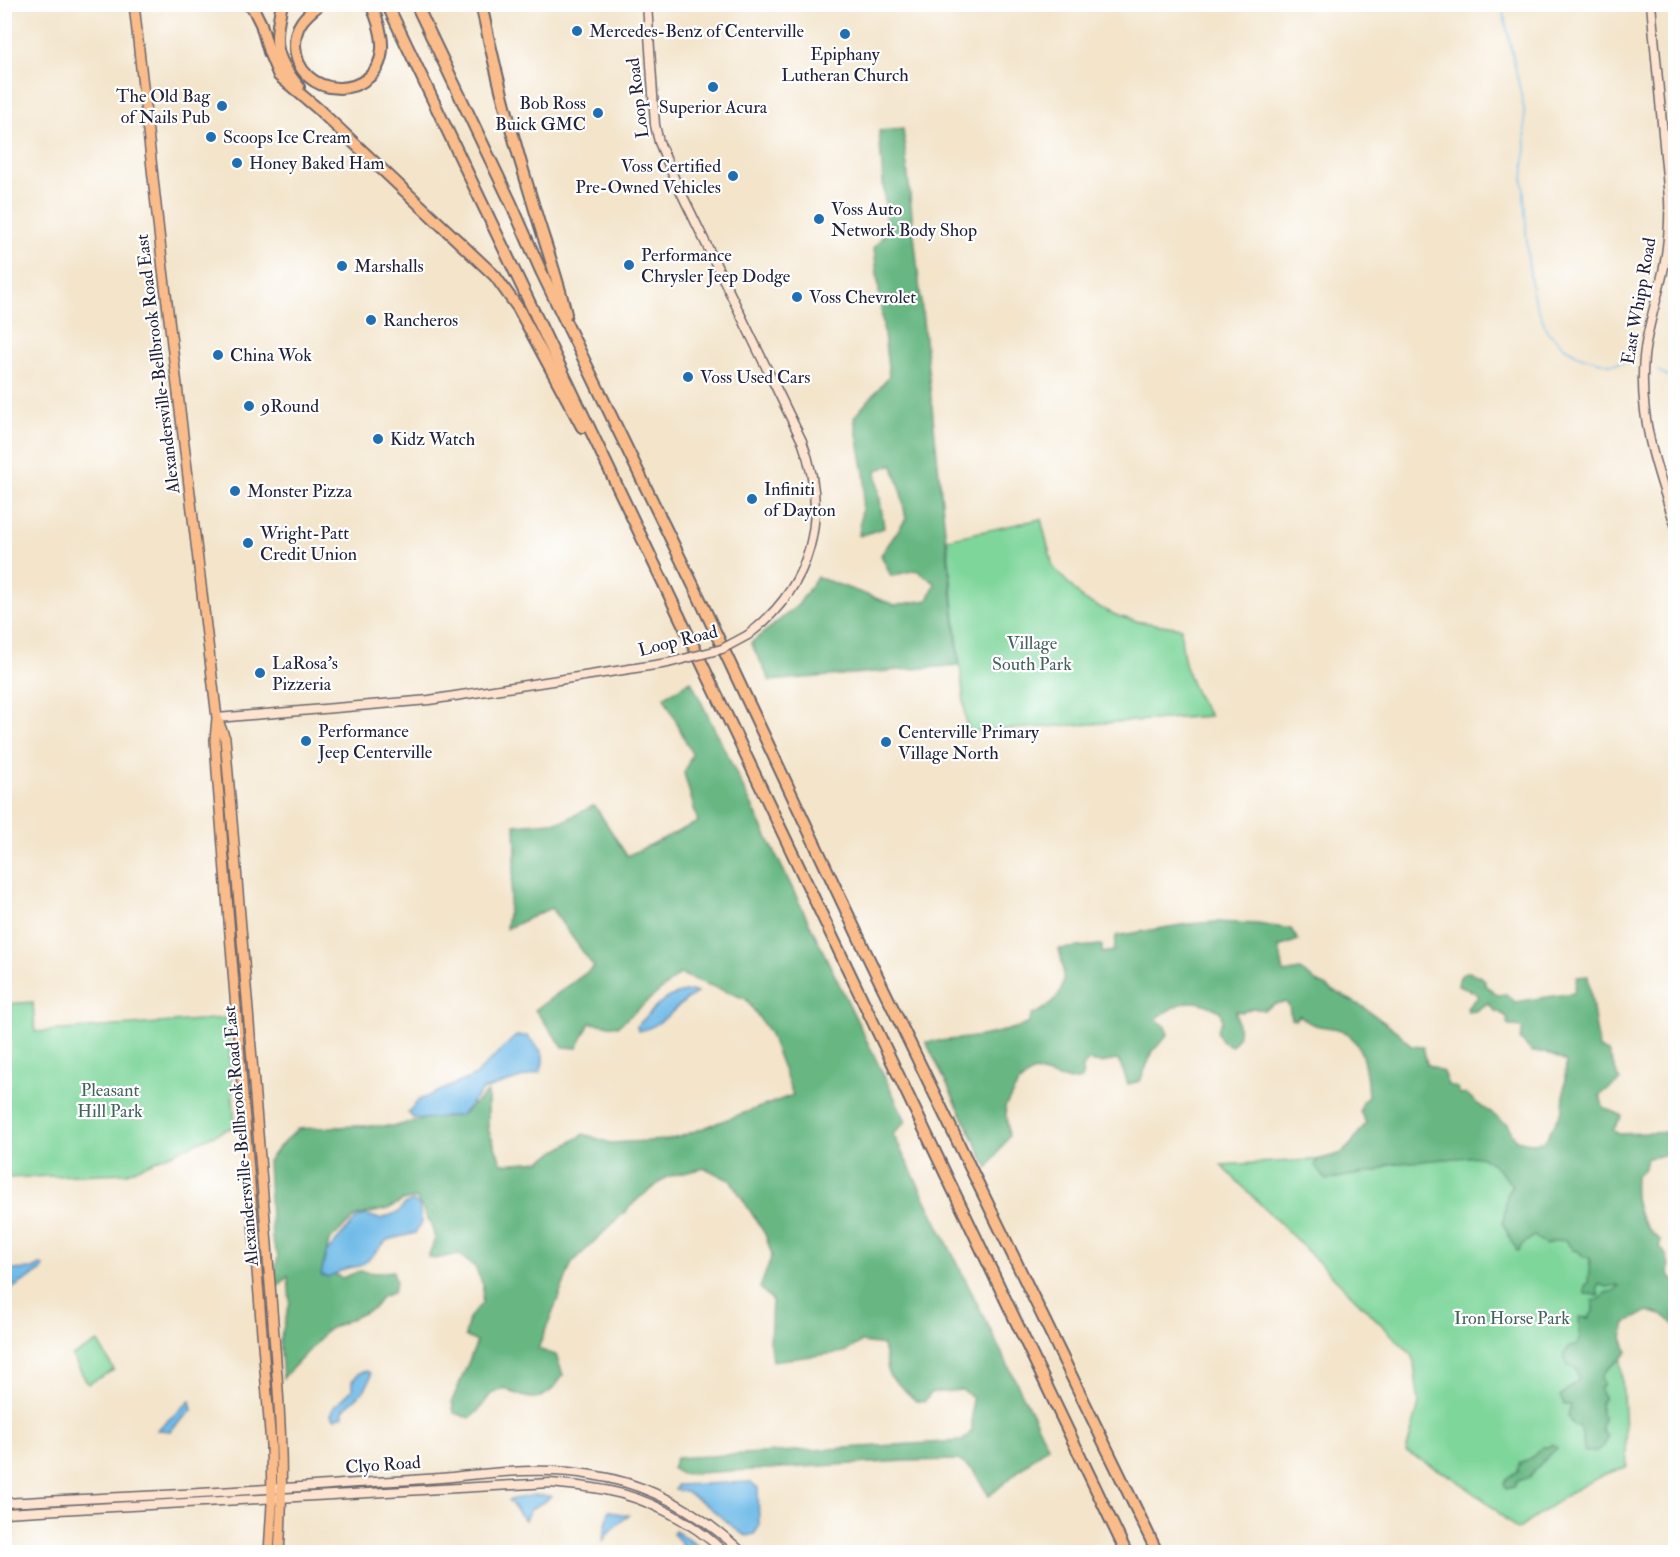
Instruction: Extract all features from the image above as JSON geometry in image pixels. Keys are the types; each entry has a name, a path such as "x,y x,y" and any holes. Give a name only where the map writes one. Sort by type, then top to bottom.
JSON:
{"highway":[{"path":"248,4 253,8 261,24 279,76 484,264 507,291 644,543"},
{"path":"282,4 276,35 277,51 285,68 311,103"},
{"path":"320,4 305,16 295,33 296,56 304,74 322,86 342,89 361,82 377,70 382,49 380,28 371,4"},
{"path":"387,4 1126,1552"},
{"path":"416,4 868,957 1157,1552"},
{"path":"483,4 484,17 531,198 560,287 571,334"}],"main road":[{"name":"Alexandersville-Bellbrook Road East","path":"134,4 217,718 215,740 263,1355 277,1489"},
{"name":"Alexandersville-Bellbrook Road East","path":"217,718 225,738 281,1434 277,1489 279,1552"},
{"path":"229,910 239,909"},
{"path":"237,1018 249,1018"},
{"path":"263,1355 275,1354"},
{"name":"Alexandersville-Bellbrook Road East","path":"269,1552 277,1499"}],"street":[{"name":"Loop Road","path":"217,718 429,700 669,663 722,649 748,635 779,606 802,569 814,528 814,484 802,441 675,180 659,142 653,110 647,4"},
{"name":"East Whipp Road","path":"1651,4 1669,217 1664,268 1644,356 1643,399 1650,449 1676,527"},
{"name":"Clyo Road","path":"4,1503 277,1489 551,1470 592,1474 657,1492 722,1533 742,1552"},
{"name":"Clyo Road","path":"4,1513 549,1483 607,1490 644,1502 682,1521 710,1539 724,1552"}],"green space":[{"path":"903,129 959,665 770,681 751,643 798,605 817,577 895,605 928,600 935,583 916,570 891,576 881,555 906,519 900,487 892,464 876,471 884,528 859,536 865,479 854,417 889,377 874,248 887,230 879,131"},
{"name":"Village South Park","path":"1041,519 1053,567 1084,600 1118,616 1135,621 1181,628 1181,640 1188,674 1197,696 1210,716 967,732 947,539"},
{"path":"691,681 906,1121 893,1134 1048,1446 989,1496 973,1470 958,1460 680,1474 672,1468 676,1458 962,1441 972,1431 972,1397 962,1390 931,1393 924,1402 916,1401 889,1375 883,1345 861,1342 845,1352 772,1361 770,1344 772,1300 760,1288 772,1255 765,1234 731,1181 705,1168 667,1177 638,1199 572,1263 538,1349 556,1355 563,1375 557,1384 544,1395 530,1398 504,1388 491,1394 470,1418 454,1413 452,1401 477,1342 465,1336 469,1318 482,1303 483,1285 475,1267 458,1254 435,1259 428,1257 435,1239 431,1224 416,1198 402,1201 388,1209 356,1216 329,1241 323,1268 342,1278 360,1271 376,1273 393,1271 396,1282 393,1293 381,1297 374,1308 325,1331 283,1378 280,1340 290,1303 288,1276 277,1287 274,1277 278,1256 272,1239 268,1161 298,1129 396,1126 423,1119 461,1115 488,1092 488,1129 502,1164 540,1161 584,1134 610,1143 667,1140 793,1095 769,1032 746,999 680,974 618,1026 590,1023 577,1048 563,1047 535,1010 594,967 551,908 506,929 516,851 515,825 563,821 593,806 627,856 698,822 684,773 692,754 664,697"},
{"path":"1216,922 1258,924 1291,929 1298,940 1279,947 1284,973 1300,970 1363,1007 1399,1033 1411,1046 1423,1047 1427,1064 1443,1072 1448,1085 1457,1088 1460,1095 1467,1094 1507,1124 1516,1140 1530,1143 1544,1142 1563,1109 1566,1062 1545,1052 1532,1052 1520,1039 1523,1029 1510,1026 1507,1023 1508,1018 1496,1012 1488,1003 1476,1010 1468,1011 1467,1008 1479,996 1458,986 1459,979 1465,973 1472,973 1485,980 1485,985 1498,995 1506,994 1515,1002 1574,993 1577,977 1588,976 1599,1048 1608,1052 1620,1081 1600,1095 1603,1107 1622,1116 1613,1130 1619,1134 1676,1132 1675,1154 1647,1158 1645,1168 1635,1177 1636,1204 1642,1220 1661,1241 1659,1246 1667,1258 1668,1273 1673,1280 1675,1279 1675,1325 1664,1316 1648,1311 1626,1323 1622,1337 1627,1352 1606,1370 1601,1378 1604,1383 1600,1390 1604,1398 1601,1401 1602,1430 1607,1437 1604,1446 1596,1451 1585,1452 1579,1426 1574,1426 1568,1416 1571,1405 1564,1405 1560,1396 1578,1380 1577,1369 1568,1366 1564,1361 1564,1354 1570,1346 1576,1345 1580,1338 1579,1317 1589,1318 1593,1311 1593,1301 1602,1298 1605,1293 1614,1291 1619,1286 1606,1287 1599,1284 1597,1289 1599,1295 1585,1294 1590,1258 1573,1250 1565,1240 1546,1245 1534,1236 1517,1251 1503,1224 1507,1195 1513,1186 1493,1164 1480,1156 1389,1164 1378,1171 1326,1180 1315,1165 1317,1160 1342,1153 1366,1123 1360,1112 1362,1102 1368,1097 1365,1068 1359,1048 1347,1033 1314,1025 1300,1015 1295,1020 1291,1019 1289,1006 1285,1002 1274,1004 1264,1010 1252,1008 1242,1012 1236,1011 1239,1035 1232,1046 1222,1042 1217,1031 1222,1021 1221,1012 1203,1003 1195,1002 1187,1002 1172,1008 1156,1019 1165,1026 1168,1034 1153,1051 1140,1081 1128,1084 1117,1060 1101,1063 1088,1061 1083,1067 1082,1079 1070,1081 1034,1071 1018,1084 1005,1107 1009,1136 988,1168 926,1042 978,1036 1028,1024 1032,1015 1051,1003 1061,989 1063,971 1059,949 1100,945 1102,953 1114,951 1116,936 1187,924"},
{"name":"Pleasant Hill Park","path":"33,1002 35,1032 227,1018 235,1126 127,1173 5,1178 5,1004"},
{"name":"Iron Horse Park","path":"1485,1150 1616,1269 1627,1467 1583,1485 1517,1530 1488,1503 1452,1477 1406,1452 1419,1404 1413,1356 1221,1165"},
{"path":"98,1342 114,1370 88,1384 72,1356"},
{"path":"1552,1444 1557,1448 1530,1477 1517,1481 1514,1487 1506,1489 1504,1483 1518,1471 1519,1464 1531,1458 1543,1447"}],"water":[{"path":"683,992 697,993 662,1020 647,1029 638,1031 637,1026 661,1002"},
{"path":"516,1036 527,1036 541,1052 543,1060 540,1072 483,1090 461,1115 423,1119 413,1118 408,1112 419,1100 474,1076"},
{"path":"413,1201 419,1205 422,1222 415,1233 387,1240 359,1266 347,1268 328,1277 321,1275 326,1253 358,1217 367,1215 380,1219 399,1212 404,1205"},
{"path":"40,1265 44,1266 42,1270 5,1293 5,1270 33,1269"},
{"path":"367,1371 371,1373 365,1389 343,1410 343,1416 335,1419 331,1415 334,1407 352,1390 352,1381 359,1373"},
{"path":"190,1401 192,1410 170,1431 157,1430"},
{"path":"751,1482 758,1488 759,1527 754,1534 747,1536 705,1504 686,1492 675,1490 677,1485"},
{"path":"534,1495 551,1496 533,1508 525,1520 508,1500"},
{"path":"609,1510 629,1515 610,1531 603,1541"},
{"path":"675,1531 706,1552 683,1552 681,1542 673,1534"}],"waterway":[{"path":"1500,4 1524,109 1526,148 1523,179 1528,260 1533,295 1547,331 1564,347 1580,356 1608,364 1631,362"},
{"path":"1658,371 1676,380"}],"place":[{"name":"Mercedes-Benz of Centerville","path":"577,31"},
{"name":"Epiphany Lutheran Church","path":"845,34"},
{"name":"Superior Acura","path":"713,87"},
{"name":"The Old Bag of Nails Pub","path":"222,106"},
{"name":"Bob Ross Buick GMC","path":"598,113"},
{"name":"Scoops Ice Cream","path":"211,137"},
{"name":"Honey Baked Ham","path":"237,163"},
{"name":"Voss Certified Pre-Owned Vehicles","path":"733,176"},
{"name":"Voss Auto Network Body Shop","path":"819,219"},
{"name":"Performance Chrysler Jeep Dodge","path":"629,265"},
{"name":"Marshalls","path":"342,266"},
{"name":"Voss Chevrolet","path":"797,297"},
{"name":"Rancheros","path":"371,320"},
{"name":"China Wok","path":"218,355"},
{"name":"Voss Used Cars","path":"688,377"},
{"name":"9Round","path":"249,406"},
{"name":"Kidz Watch","path":"378,439"},
{"name":"Monster Pizza","path":"235,491"},
{"name":"Infiniti of Dayton","path":"752,499"},
{"name":"Wright-Patt Credit Union","path":"248,543"},
{"name":"LaRosa's Pizzeria","path":"260,673"},
{"name":"Performance Jeep Centerville","path":"306,741"},
{"name":"Centerville Primary Village North","path":"886,742"}]}
